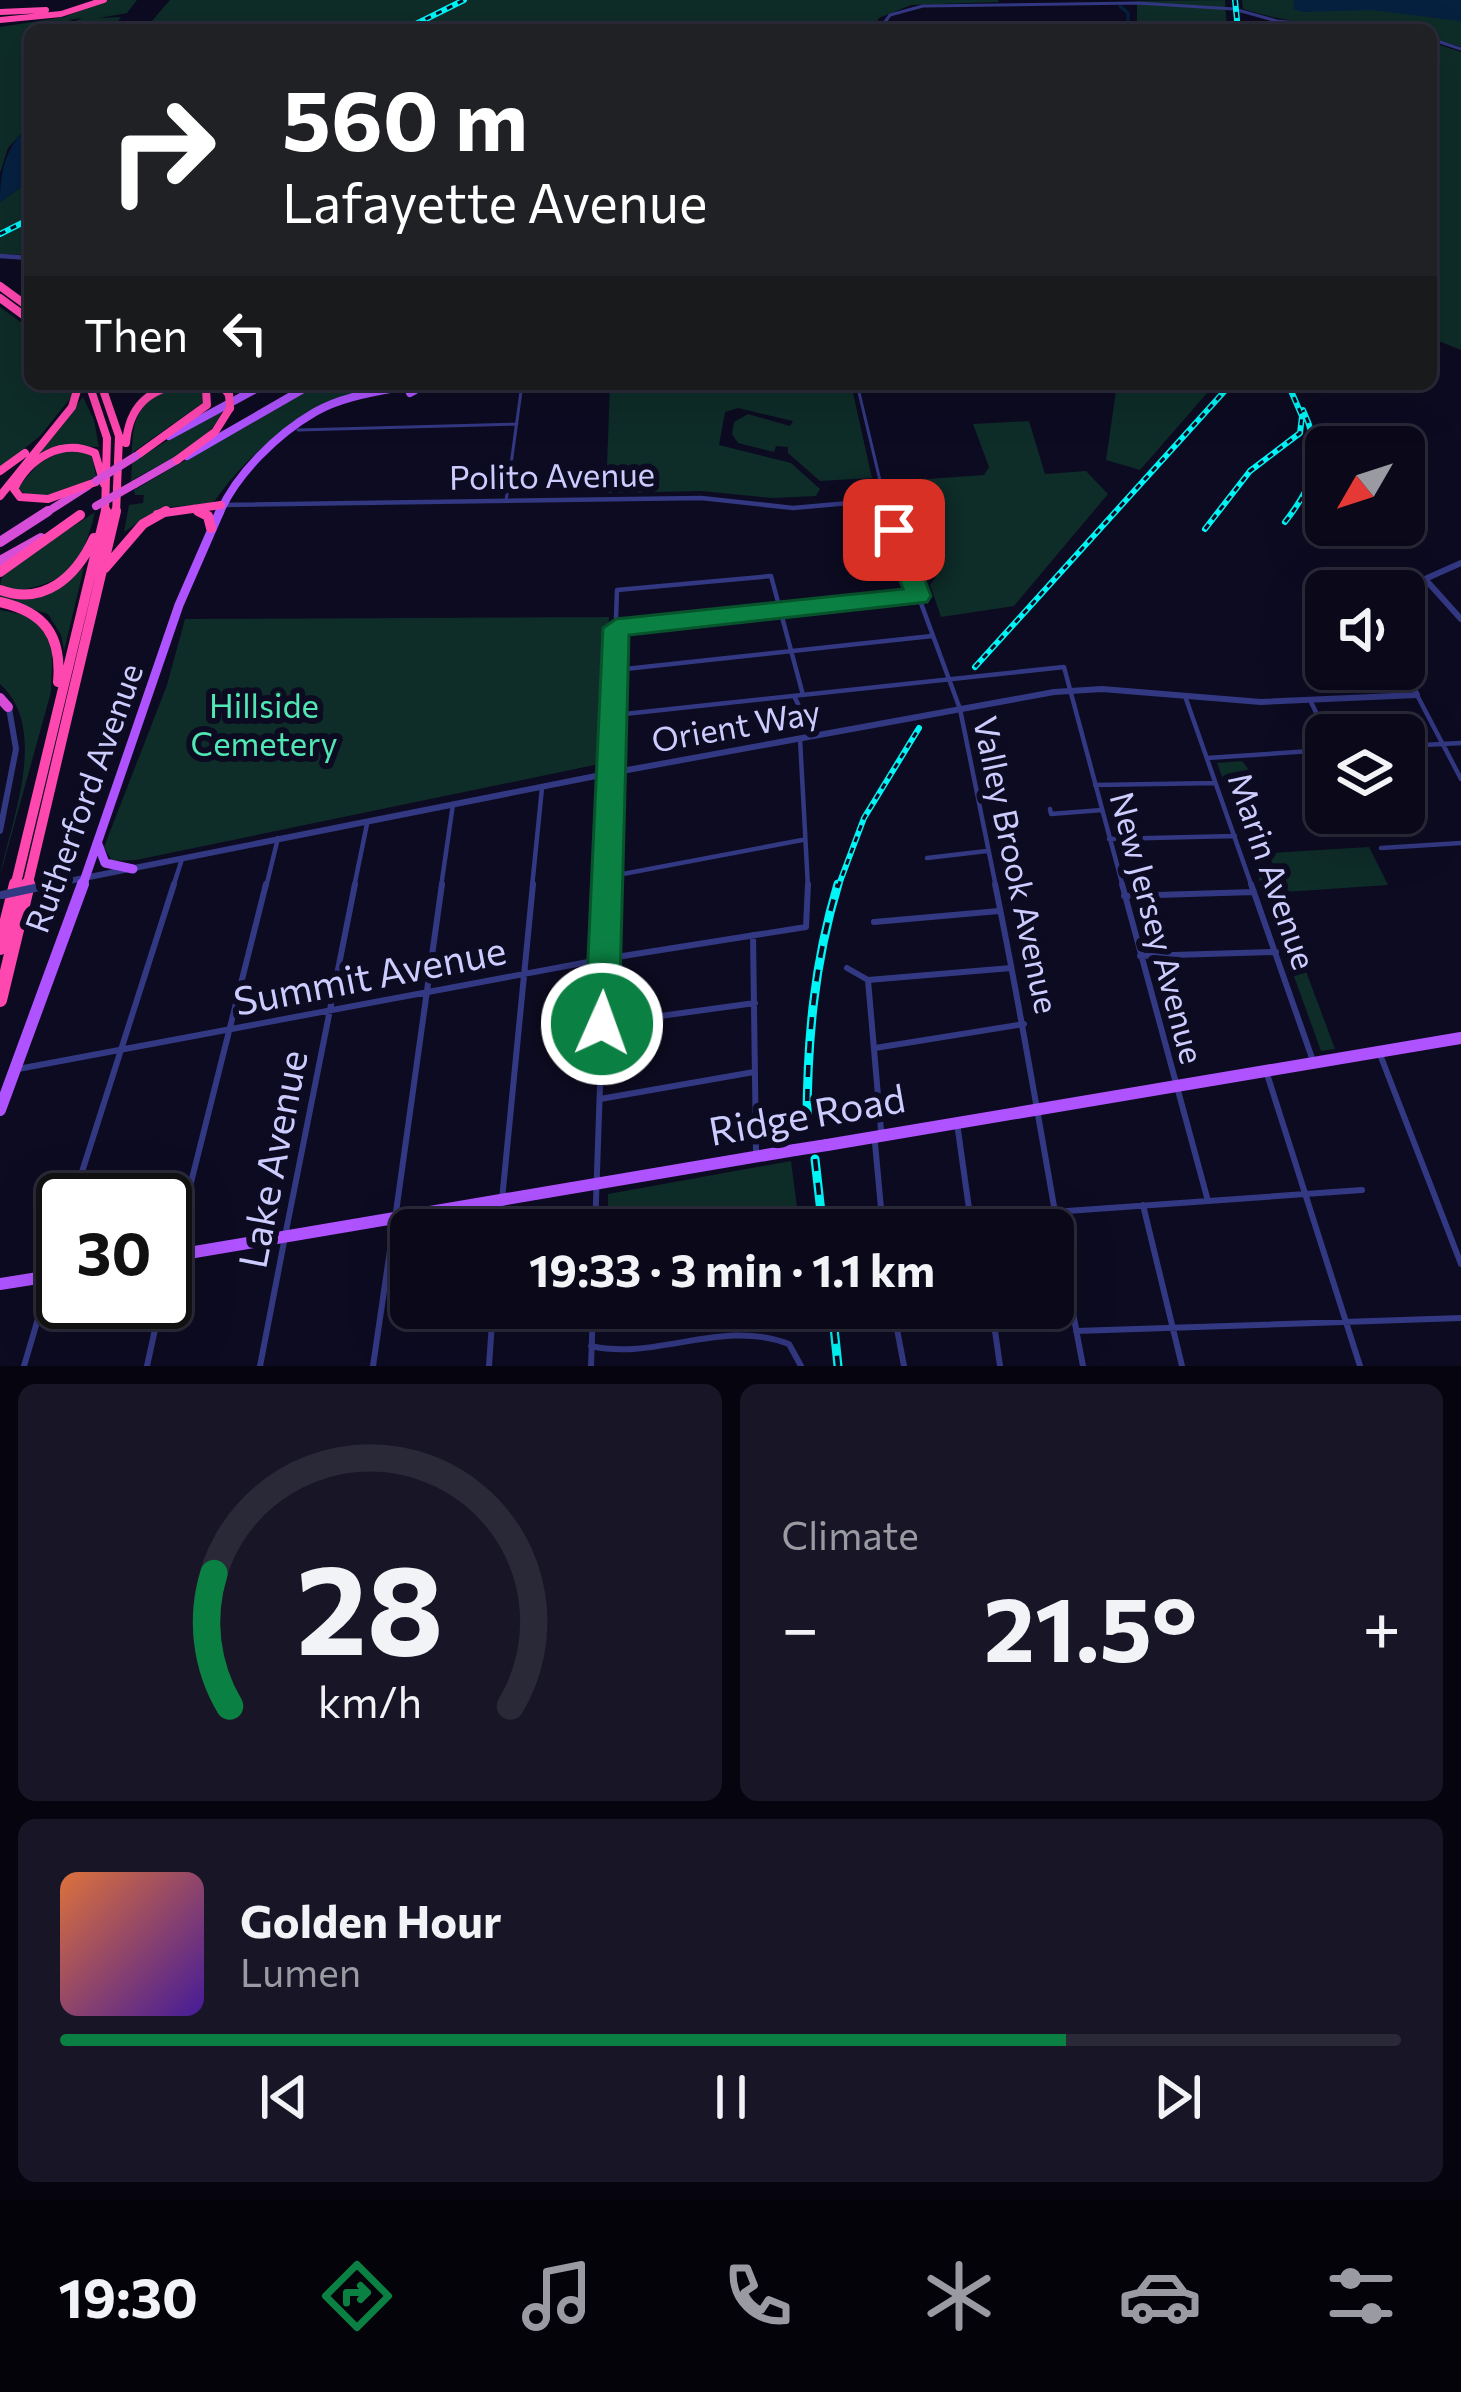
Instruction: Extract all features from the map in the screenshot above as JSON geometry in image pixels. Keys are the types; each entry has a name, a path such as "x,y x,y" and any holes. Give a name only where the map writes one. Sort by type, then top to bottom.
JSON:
{"highway":[{"path":"0,17 58,17 95,1"},
{"path":"0,496 75,403 78,390"},
{"path":"0,948 107,499 107,438 91,390"},
{"path":"0,1000 120,496 117,426 103,390"},
{"path":"121,460 135,406 155,390"},
{"path":"0,542 138,455 207,405 206,390"},
{"path":"0,561 177,460 215,432 230,408 226,390"},
{"path":"0,471 59,423"},
{"path":"96,482 40,500 23,498 14,488 20,475 44,456 81,446 96,454 107,499"},
{"path":"103,571 140,523 179,507 221,505"},
{"path":"179,507 203,512 212,528"},
{"path":"0,572 80,515"},
{"path":"0,590 29,596 62,583 83,561 104,517"},
{"path":"0,604 37,612 55,632 60,656 57,685 62,693"}],"main road":[{"path":"138,455 254,390"},
{"path":"177,460 302,390"},
{"path":"278,442 325,406 391,390"},
{"path":"278,442 340,406 412,390"},
{"name":"Rutherford Avenue","path":"0,1110 177,612 221,505 246,470 278,442"},
{"path":"98,843 105,863 133,868"},
{"name":"Ridge Road","path":"451,1209 1461,1038"},
{"name":"Ridge Road","path":"192,1252 390,1220"},
{"path":"0,1284 36,1278"}],"street":[{"path":"882,24 886,17 910,8 1138,3 1248,11 1304,24"},
{"path":"506,501 521,390"},
{"name":"Valley Brook Avenue","path":"858,390 883,500 960,709 1040,1109 1040,1146 1052,1209"},
{"path":"316,417 316,424 326,426"},
{"path":"298,430 517,424"},
{"name":"Polito Avenue","path":"221,505 701,498 793,508 883,500"},
{"path":"1461,563 1426,579 1461,619"},
{"path":"596,1209 617,590 772,575 803,695"},
{"path":"616,628 918,596"},
{"path":"615,670 932,636"},
{"name":"New Jersey Avenue","path":"949,680 1064,667 1208,1201"},
{"path":"615,715 949,680"},
{"path":"1415,690 1461,779"},
{"name":"Orient Way","path":"1,895 610,773 1070,691 1241,702 1417,694"},
{"path":"794,696 814,736"},
{"name":"Marin Avenue","path":"1185,696 1314,1063"},
{"path":"0,831 16,754 3,700"},
{"path":"1310,700 1317,714"},
{"path":"607,877 805,840 800,739"},
{"path":"1425,745 1461,743"},
{"path":"1207,758 1305,751"},
{"path":"1095,785 1216,783"},
{"path":"501,1209 542,787"},
{"path":"395,1209 453,805"},
{"path":"1050,809 1051,814 1102,810"},
{"name":"Lake Avenue","path":"260,1366 368,821"},
{"path":"1109,839 1235,836"},
{"path":"191,1173 278,838"},
{"name":"Summit Avenue","path":"16,1069 604,959 806,927 805,840"},
{"path":"1381,848 1461,843"},
{"path":"927,858 988,851"},
{"path":"82,1173 182,859"},
{"path":"1124,896 1254,892"},
{"path":"874,922 1001,910"},
{"path":"753,934 756,1157"},
{"path":"1140,956 1276,952"},
{"path":"847,968 868,980 1012,968"},
{"path":"868,980 882,1209"},
{"path":"602,1024 755,1003"},
{"path":"874,1048 1024,1024"},
{"path":"1379,1052 1461,1264"},
{"path":"1266,1071 1360,1366"},
{"path":"600,1099 755,1072"},
{"path":"957,1123 969,1209"},
{"path":"1074,1210 1362,1190"},
{"path":"1143,1205 1181,1366"},
{"path":"373,1366 390,1247"},
{"path":"1076,1331 1461,1318"},
{"name":"Valley Brook Avenue","path":"1074,1321 1082,1366"},
{"path":"24,1366 37,1329"},
{"path":"147,1366 155,1329"},
{"path":"489,1366 492,1329"},
{"path":"591,1366 592,1329"},
{"path":"897,1329 904,1366"},
{"path":"995,1329 1000,1366"},
{"path":"592,1346 621,1353 710,1334 771,1338 789,1344 801,1366"}],"green space":[{"path":"108,0 137,0 127,13 99,18 121,17 116,24 68,24 82,18 67,20 72,20 67,24 24,24 24,131 8,148 0,173 0,27 64,17"},
{"path":"170,0 999,2 911,5 879,18 876,24 149,24"},
{"path":"1225,0 1227,24 1137,24 1137,1 1123,1"},
{"path":"1242,0 1461,0 1461,47 1437,40 1437,24 1312,24 1243,9"},
{"path":"1437,44 1461,52 1461,350 1437,340"},
{"path":"24,185 24,255 0,254 0,202"},
{"path":"0,307 24,325 24,390 73,390 73,395 40,436 0,468"},
{"path":"165,390 192,390 202,392 204,402 132,453 140,412"},
{"path":"307,390 383,390 323,409 276,437 213,503 161,508 124,532 129,505 143,503 144,495 135,495 134,490"},
{"path":"610,390 852,390 872,478 820,481 788,453 788,447 776,446 774,452 738,443 732,434 734,422 748,414 790,426 793,421 738,408 725,412 719,445 791,463 820,489 816,496 606,493"},
{"path":"1116,390 1210,390 1140,470 1106,460"},
{"path":"83,397 99,447 63,445 34,457"},
{"path":"224,406 210,431 198,441 131,481 132,462"},
{"path":"1029,421 1045,474 1086,471 1108,494 1014,606 941,617 930,585 940,571 934,547 907,546 886,482 984,475 989,467 973,424"},
{"path":"66,449 91,452 96,476 47,496 17,489 39,463"},
{"path":"95,512 84,547 69,570 45,584 10,592 0,584 4,572"},
{"path":"84,567 64,651 48,614 0,599 0,595 23,599 45,593"},
{"path":"0,610 30,616 53,637 51,692 0,876 25,750 15,703 0,684"},
{"name":"Hillside Cemetery","path":"609,617 604,763 136,860 112,861 104,847 167,685 185,619"},
{"path":"1242,761 1249,770 1241,797 1335,1049 1321,1051 1217,763"},
{"path":"1369,847 1388,885 1285,892 1268,853"},
{"path":"791,1161 797,1209 608,1209 608,1194"}],"water":[{"path":"1294,0 1461,0 1461,21 1371,10 1304,12 1293,9"},
{"path":"24,131 24,185 0,202 1,179 15,141"}],"waterway":[{"path":"1120,6 1128,13 1128,24"}],"railway":[{"path":"416,24 464,0"},
{"path":"1235,0 1237,24"},
{"path":"0,234 24,222"},
{"path":"975,667 1226,390"},
{"path":"1205,529 1250,471 1300,433 1302,416 1291,390"},
{"path":"1285,522 1314,469 1314,442 1303,410"},
{"path":"838,887 864,818 919,728"},
{"path":"807,1125 814,1003 838,884"},
{"path":"815,1159 821,1209"},
{"path":"834,1329 838,1366"}],"route":[{"path":"602,1024 616,628 918,596 894,530"}]}
